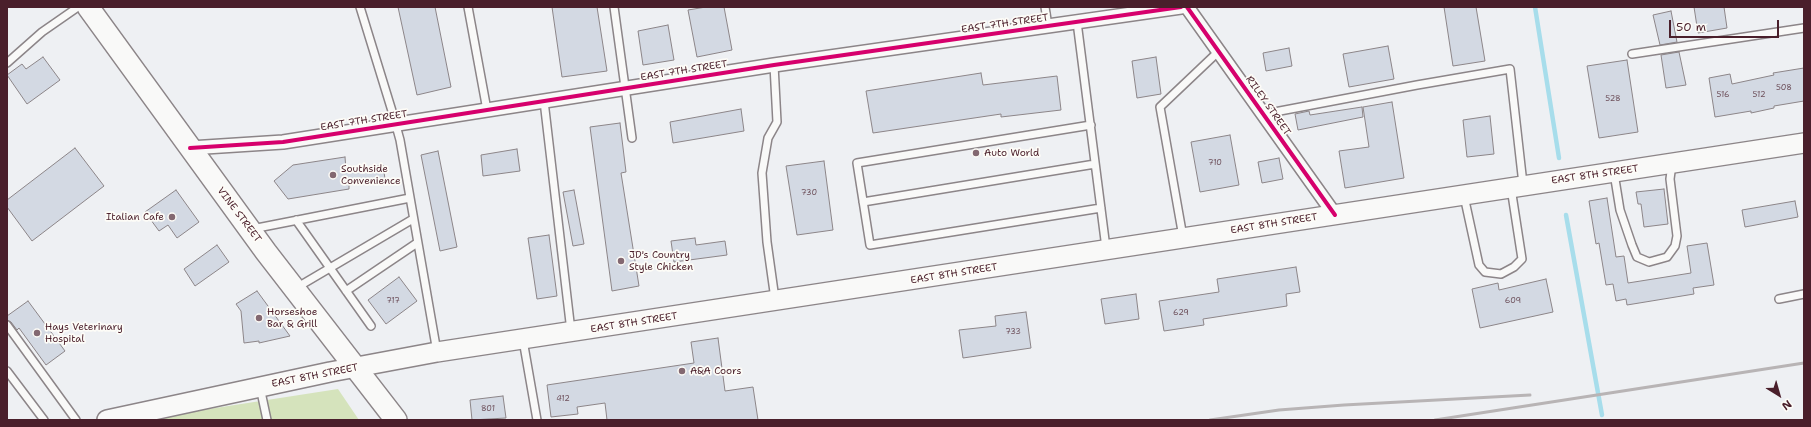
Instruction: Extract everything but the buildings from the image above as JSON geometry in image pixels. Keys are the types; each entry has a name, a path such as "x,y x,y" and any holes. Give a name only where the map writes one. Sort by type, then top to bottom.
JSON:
{"main road":[{"name":"VINE STREET","path":"88,7 294,289 396,420"},
{"name":"EAST 8TH STREET","path":"108,420 165,410 260,387 437,352 775,302 1804,143"}],"street":[{"name":"EAST 7TH STREET","path":"190,148 283,142 774,65 1181,7"},
{"name":"RILEY STREET","path":"1187,7 1334,215"}],"lane":[{"path":"7,62 42,32 78,7"},
{"path":"360,7 400,140 437,352"},
{"path":"468,7 487,110"},
{"path":"614,7 627,88 632,138"},
{"path":"1045,7 1048,26"},
{"path":"1077,22 1107,250"},
{"path":"1632,54 1804,28"},
{"path":"1183,239 1160,107 1219,51"},
{"path":"774,65 777,122 768,138 762,173 767,242 775,302"},
{"path":"1264,114 1510,69 1522,259 1514,268 1501,274 1486,272 1479,265 1464,195"},
{"path":"544,101 571,333"},
{"path":"1090,125 857,163 870,245 1101,208"},
{"path":"1614,172 1620,210 1632,245 1637,257 1649,262 1667,257 1675,246 1678,236 1670,179 1672,163"},
{"path":"863,202 1095,164"},
{"path":"250,229 410,198"},
{"path":"294,289 413,219"},
{"path":"296,220 371,326"},
{"path":"346,291 418,243"},
{"path":"1779,299 1804,294"},
{"path":"7,325 76,420"},
{"path":"523,340 537,420"},
{"path":"7,371 44,420"},
{"path":"260,387 267,420"}],"green space":[{"path":"338,389 359,420 138,420"}],"waterway":[{"path":"1535,7 1559,158"},
{"path":"1566,215 1602,415"}],"railway":[{"path":"1435,420 1804,363"},
{"path":"1210,420 1279,410 1530,395"}],"cycle path":[{"path":"190,148 283,142 774,65 1181,7"},
{"path":"1187,7 1335,215"}],"place":[{"name":"Auto World","path":"976,153"},
{"name":"Southside Convenience","path":"333,175"},
{"name":"Italian Cafe","path":"172,217"},
{"name":"JD's Country Style Chicken","path":"621,261"},
{"name":"Horseshoe Bar & Grill","path":"259,318"},
{"name":"Hays Veterinary Hospital","path":"37,333"},
{"name":"A&A Coors","path":"682,371"}]}
